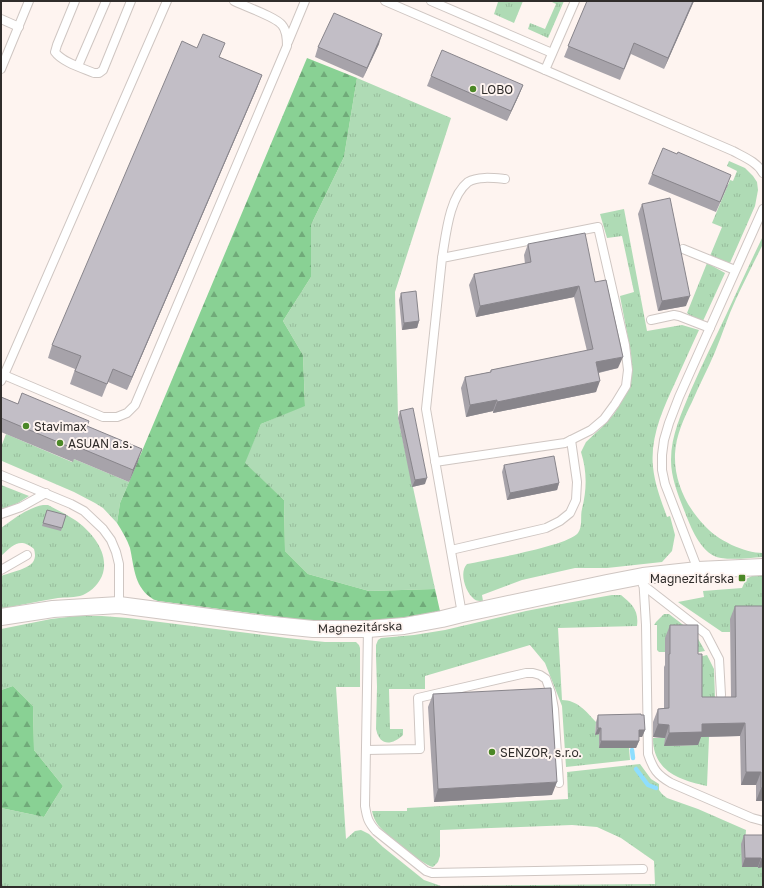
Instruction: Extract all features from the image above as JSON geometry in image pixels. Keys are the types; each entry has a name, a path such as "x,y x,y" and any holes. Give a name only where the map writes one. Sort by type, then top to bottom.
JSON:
{"street":[{"name":"Magnezitárska","path":"1,617 53,609 119,605 313,629 368,629 404,626 442,619 607,583 643,581 698,570 763,566"}],"lane":[{"path":"1,69 29,1"},
{"path":"75,1 57,45 56,52 58,56 94,73 99,73 103,70 132,1"},
{"path":"78,66 106,1"},
{"path":"167,1 2,377 103,417 117,417 127,413 135,405 305,1"},
{"path":"234,1 277,20 282,25 286,34 287,46"},
{"path":"385,1 733,151 761,168 763,173"},
{"path":"431,1 552,53"},
{"path":"544,70 575,1"},
{"path":"1,20 19,27"},
{"path":"462,614 426,409 442,258 452,206 461,190 469,181 479,178 492,177 505,179"},
{"path":"698,570 665,484 662,470 664,440 679,397 763,209"},
{"path":"435,462 565,443 591,430 604,419 626,386 628,370 625,345 598,227 442,258"},
{"path":"683,249 735,270"},
{"path":"651,320 679,316 710,328"},
{"path":"450,550 546,528 560,521 570,513 576,500 577,482 571,440"},
{"path":"1,475 46,493 84,511 108,534 116,552 118,564 119,605"},
{"path":"1,514 21,507 46,493"},
{"path":"1,570 27,555"},
{"path":"643,581 706,634 719,659 721,695"},
{"path":"643,581 646,625 648,754 651,764 662,778 671,783 752,818 763,821"},
{"path":"368,629 365,806 370,823 376,831 426,871 432,873 643,869"},
{"path":"366,750 420,749 418,698 526,673 533,673 540,675 546,680 551,693 554,708 559,783"}],"green space":[{"path":"496,1 523,1 514,23 494,14 498,2"},
{"path":"550,1 564,1 548,38 528,29 530,23 545,29 556,4"},
{"path":"307,58 357,78 344,157 311,225 311,277 283,321 303,355 305,406 261,424 245,463 284,500 285,551 308,574 369,591 435,589 440,611 365,623 319,622 158,601 151,598 141,587 136,575 129,545 117,523 120,503"},
{"path":"357,78 451,118 395,292 398,418 435,589 369,591 308,574 285,551 284,500 244,463 261,424 305,405 303,355 283,321 311,277 311,225 344,157"},
{"path":"729,161 745,168 753,176 757,182 758,190 755,206 730,263 710,256 722,227 712,223 730,180 733,181 737,171 727,166"},
{"path":"624,209 647,331 682,325 699,330 662,413 653,445 653,467 655,480 667,517 670,516 675,535 672,551 662,562 607,568 575,568 522,580 482,595 483,601 478,601 468,592 464,582 463,572 467,564 508,556 559,543 571,538 580,530 586,480 581,452 586,442 614,414 626,393 632,376 631,354 620,296 634,292 622,236 607,238 600,214"},
{"path":"763,236 763,244 730,312 712,358 683,420 675,454 675,464 682,492 692,510 709,531 731,545 748,551 763,553 763,557 726,559 714,556 708,552 691,528 674,481 671,467 671,451 678,424 691,390"},
{"path":"707,263 725,273 703,321 692,317 687,313"},
{"path":"6,434 72,462 74,459 129,482 120,503 117,523 103,508 95,503 74,492 2,461 1,447"},
{"path":"1,485 29,496 18,503 1,510"},
{"path":"43,505 48,505 72,518 92,536 101,550 103,557 104,565 102,577 90,591 77,597 51,599 1,609 1,576 27,567 33,562 35,555 34,549 25,543 21,543 13,546 1,556 1,528 26,511"},
{"path":"763,573 763,619 730,619 730,632 722,632 678,602 704,597 703,591 742,588 746,579 756,574"},
{"path":"612,595 621,595 634,608 637,616 637,626 558,628 562,700 567,700 577,704 589,714 596,722 595,734 599,734 629,748 630,760 566,767 562,706 545,663 530,645 425,676 425,689 389,689 390,729 403,729 403,735 391,742 380,739 376,729 376,645 378,640 381,638 445,630 526,611"},
{"path":"664,614 669,614 695,634 705,651 694,653 666,638 665,652 659,652 657,650 657,625 654,625"},
{"path":"76,616 128,618 325,642 356,642 360,648 360,687 336,687 346,839 355,831 361,830 369,834 424,880 441,886 655,884 654,861 621,838 597,827 572,825 440,830 440,856 438,862 433,867 420,861 382,830 374,818 372,811 407,811 407,808 568,799 567,772 640,764 651,779 659,784 659,790 667,798 698,809 746,830 742,867 763,867 763,887 1,887 1,808 44,817 63,786 34,750 33,706 13,686 1,690 1,629 51,619"},
{"path":"707,655 714,669 715,698 740,697 698,710 694,658"},
{"path":"13,686 33,706 34,750 63,786 44,817 1,808 1,690"},
{"path":"698,737 709,737 707,786 687,781 670,772 658,759 654,749 653,738 665,738 665,746 697,745"}],"building":[{"path":"587,1 693,1 668,58 634,43 624,69 568,46"},
{"path":"334,13 382,34 367,68 318,47"},
{"path":"203,34 225,43 219,57 262,75 132,377 113,369 107,384 75,371 81,356 52,345 182,41 197,48"},
{"path":"442,50 523,85 511,111 431,76"},
{"path":"663,148 677,154 678,152 731,175 720,202 652,174"},
{"path":"670,198 690,296 662,301 642,204"},
{"path":"585,233 595,282 606,280 623,357 596,362 600,381 497,402 497,400 470,405 465,377 491,372 491,370 593,349 579,286 480,306 474,274 531,262 528,244"},
{"path":"416,291 419,321 404,323 401,293"},
{"path":"22,393 89,421 87,426 142,449 133,470 78,447 77,450 1,418 1,397 18,404"},
{"path":"413,408 427,478 415,480 400,411"},
{"path":"554,456 559,483 510,493 504,465"},
{"path":"47,510 66,515 62,528 43,523"},
{"path":"735,606 763,606 763,788 761,788 761,772 746,772 745,723 702,724 702,732 669,733 669,725 658,724 658,709 669,708 670,625 698,625 698,654 702,654 702,697 736,697"},
{"path":"551,688 557,782 438,789 433,694"},
{"path":"598,715 644,715 645,730 639,730 639,741 601,741 601,728 598,728"},
{"path":"744,835 763,835 763,859 745,858"}],"waterway":[{"path":"632,750 633,758"},
{"path":"636,769 648,785 656,788"}],"place":[{"name":"LOBO","path":"473,89"},
{"name":"Stavimax","path":"26,426"},
{"name":"ASUAN a.s.","path":"60,443"},
{"name":"Magnezitárska","path":"742,578"},
{"name":"SENZOR, s.r.o.","path":"492,752"}]}
